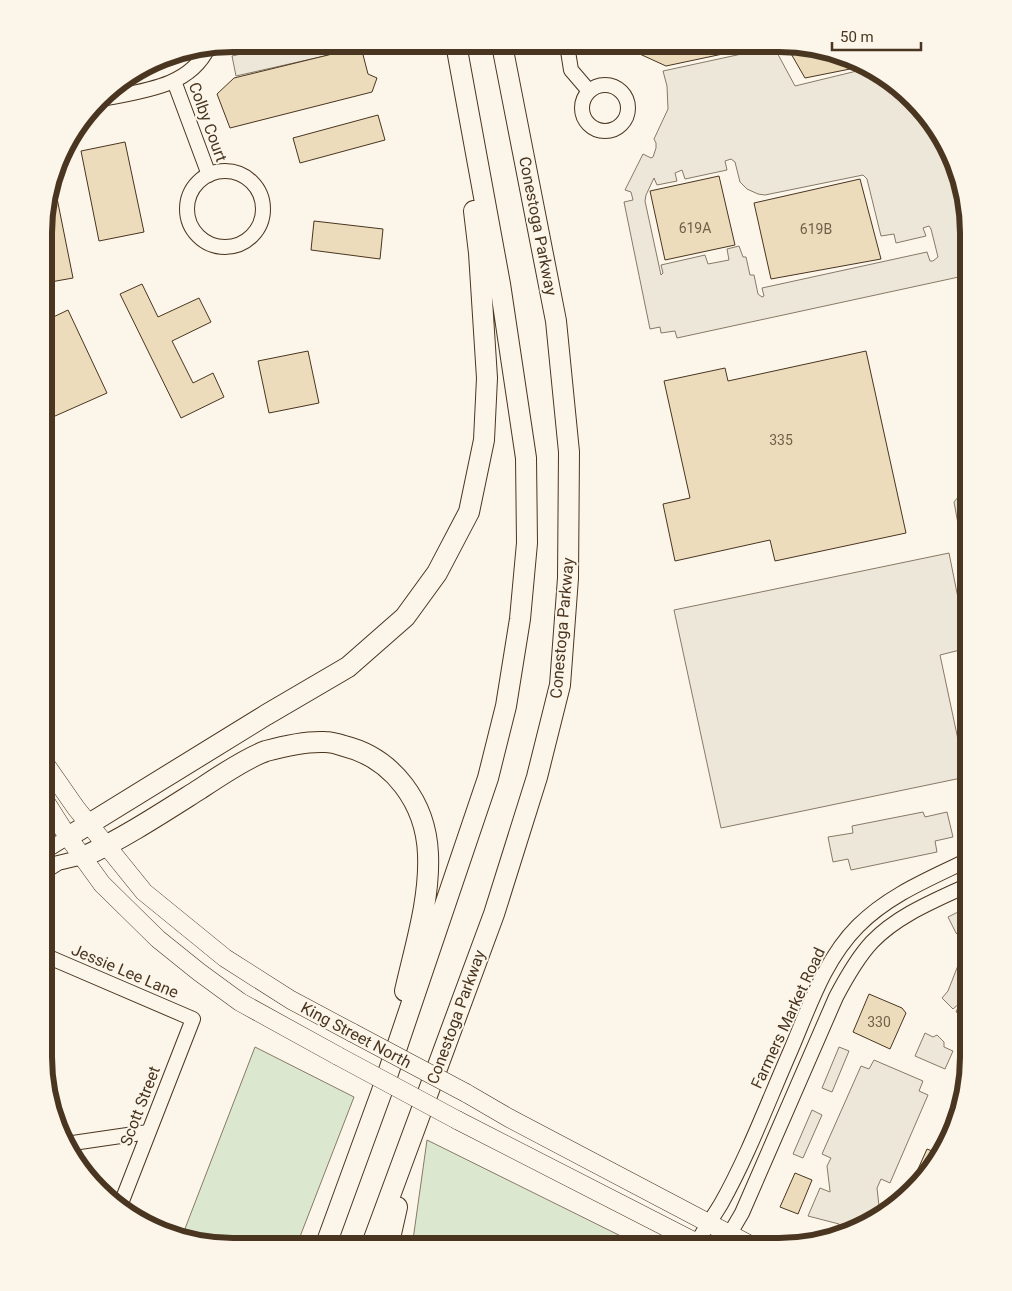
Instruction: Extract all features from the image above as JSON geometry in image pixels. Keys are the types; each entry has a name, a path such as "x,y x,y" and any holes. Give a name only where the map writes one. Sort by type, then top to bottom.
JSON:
{"highway":[{"path":"328,1238 382,1091 488,778 506,706 520,619 527,544 526,458 500,284 457,52"},
{"name":"Conestoga Parkway","path":"373,1238 494,914 537,777 560,685 568,578 569,452 556,321 504,52"},
{"path":"68,837 348,666 405,617 441,565 469,512 484,440 487,378 479,253 466,136 467,107"},
{"path":"83,858 140,827 226,772 265,752 301,744 327,742 355,749 375,759 390,770 406,787 414,802 424,824 428,853 427,889 382,1091"},
{"path":"390,1238 415,1126"}],"main road":[{"name":"King Street North","path":"52,773 88,824 144,892 225,958 291,1000 709,1223 724,1238"},
{"name":"King Street North","path":"52,812 102,884 158,939 198,972 240,1002 457,1120 685,1238"}],"street":[{"path":"568,52 571,70 589,91"},
{"path":"117,96 174,82 191,72 204,55"},
{"name":"Colby Court","path":"174,82 209,175"},
{"name":"Colby Court","path":"229,171 240,174 251,181 260,193 264,206 260,226 252,237 241,244 223,248 207,243 192,229 187,208 190,196 198,182 209,175 229,171"},
{"path":"52,847 68,837"},
{"path":"52,867 58,863 83,858"},
{"name":"Farmers Market Road","path":"702,1238 739,1168 814,994 837,951 858,926 892,899 909,888 960,864"},
{"path":"727,1238 742,1213 836,997 855,966 872,943 891,925 920,908 960,889"},
{"name":"Jessie Lee Lane","path":"52,958 193,1019"},
{"name":"Scott Street","path":"122,1200 193,1019"},
{"path":"74,1143 148,1132"}],"green space":[{"path":"960,495 960,535 954,502"},
{"path":"255,1047 354,1097 299,1238 222,1238 184,1231"},
{"path":"427,1140 625,1238 413,1238"}],"shaded area":[{"path":"241,52 342,52 236,76 232,56 241,54"},
{"path":"751,52 777,52 795,86 858,71 879,83 898,98 922,123 946,164 958,210 960,277 677,338 675,331 661,333 660,327 650,329 624,202 633,200 631,192 625,190 643,154 651,158 653,157 656,148 654,139 668,109 667,86 663,71","holes":["731,159 735,162 740,182 747,189 765,195 863,175 867,179 881,236 894,234 896,243 926,236 923,228 929,226 938,257 930,261 927,252 762,288 764,296 762,297 758,294 754,275 750,275 746,257 743,257 739,246 727,249 729,260 708,264 705,255 661,265 663,273 661,275 645,201 654,178 657,185 677,181 675,173 682,170 685,179 727,170 725,161"]},
{"path":"949,553 960,608 960,650 940,655 960,749 960,778 721,828 674,610"},
{"path":"923,812 925,817 947,812 953,837 935,841 937,852 851,870 848,859 833,862 828,837 853,833 852,826"},
{"path":"960,911 960,937 956,933 948,917"},
{"path":"960,960 960,1003 953,1009 942,998 948,991"},
{"path":"960,1003 960,1014 956,1012"},
{"path":"925,1033 933,1037 937,1035 944,1042 944,1047 953,1051 945,1069 915,1056"},
{"path":"839,1047 849,1051 832,1092 822,1088"},
{"path":"874,1060 923,1081 919,1091 928,1095 890,1183 881,1179 877,1188 878,1209 838,1228 839,1224 808,1216 820,1188 830,1192 827,1166 831,1158 822,1154 861,1066 869,1069"},
{"path":"812,1110 822,1115 803,1158 793,1154"}],"building":[{"path":"341,52 362,52 368,74 377,78 372,92 230,128 217,94 234,78"},
{"path":"635,52 732,52 666,66"},
{"path":"791,53 813,56 853,68 805,78"},
{"path":"378,115 385,140 300,163 293,138"},
{"path":"125,142 144,232 99,241 81,151"},
{"path":"719,176 735,245 665,260 650,191"},
{"path":"860,179 881,259 771,279 754,203"},
{"path":"57,196 73,278 52,282 52,234"},
{"path":"314,221 383,229 380,259 311,250"},
{"path":"142,284 158,317 199,298 211,322 172,341 193,383 213,373 224,397 181,418 120,294"},
{"path":"68,310 107,393 52,417 52,318"},
{"path":"308,351 319,403 269,413 258,361"},
{"path":"866,351 906,533 775,561 770,540 675,561 663,504 690,498 664,381 725,368 728,381"},
{"path":"869,994 902,1008 906,1013 890,1049 853,1032"},
{"path":"927,1149 933,1151 922,1168 915,1176"},
{"path":"795,1173 812,1180 798,1214 780,1207"}]}
